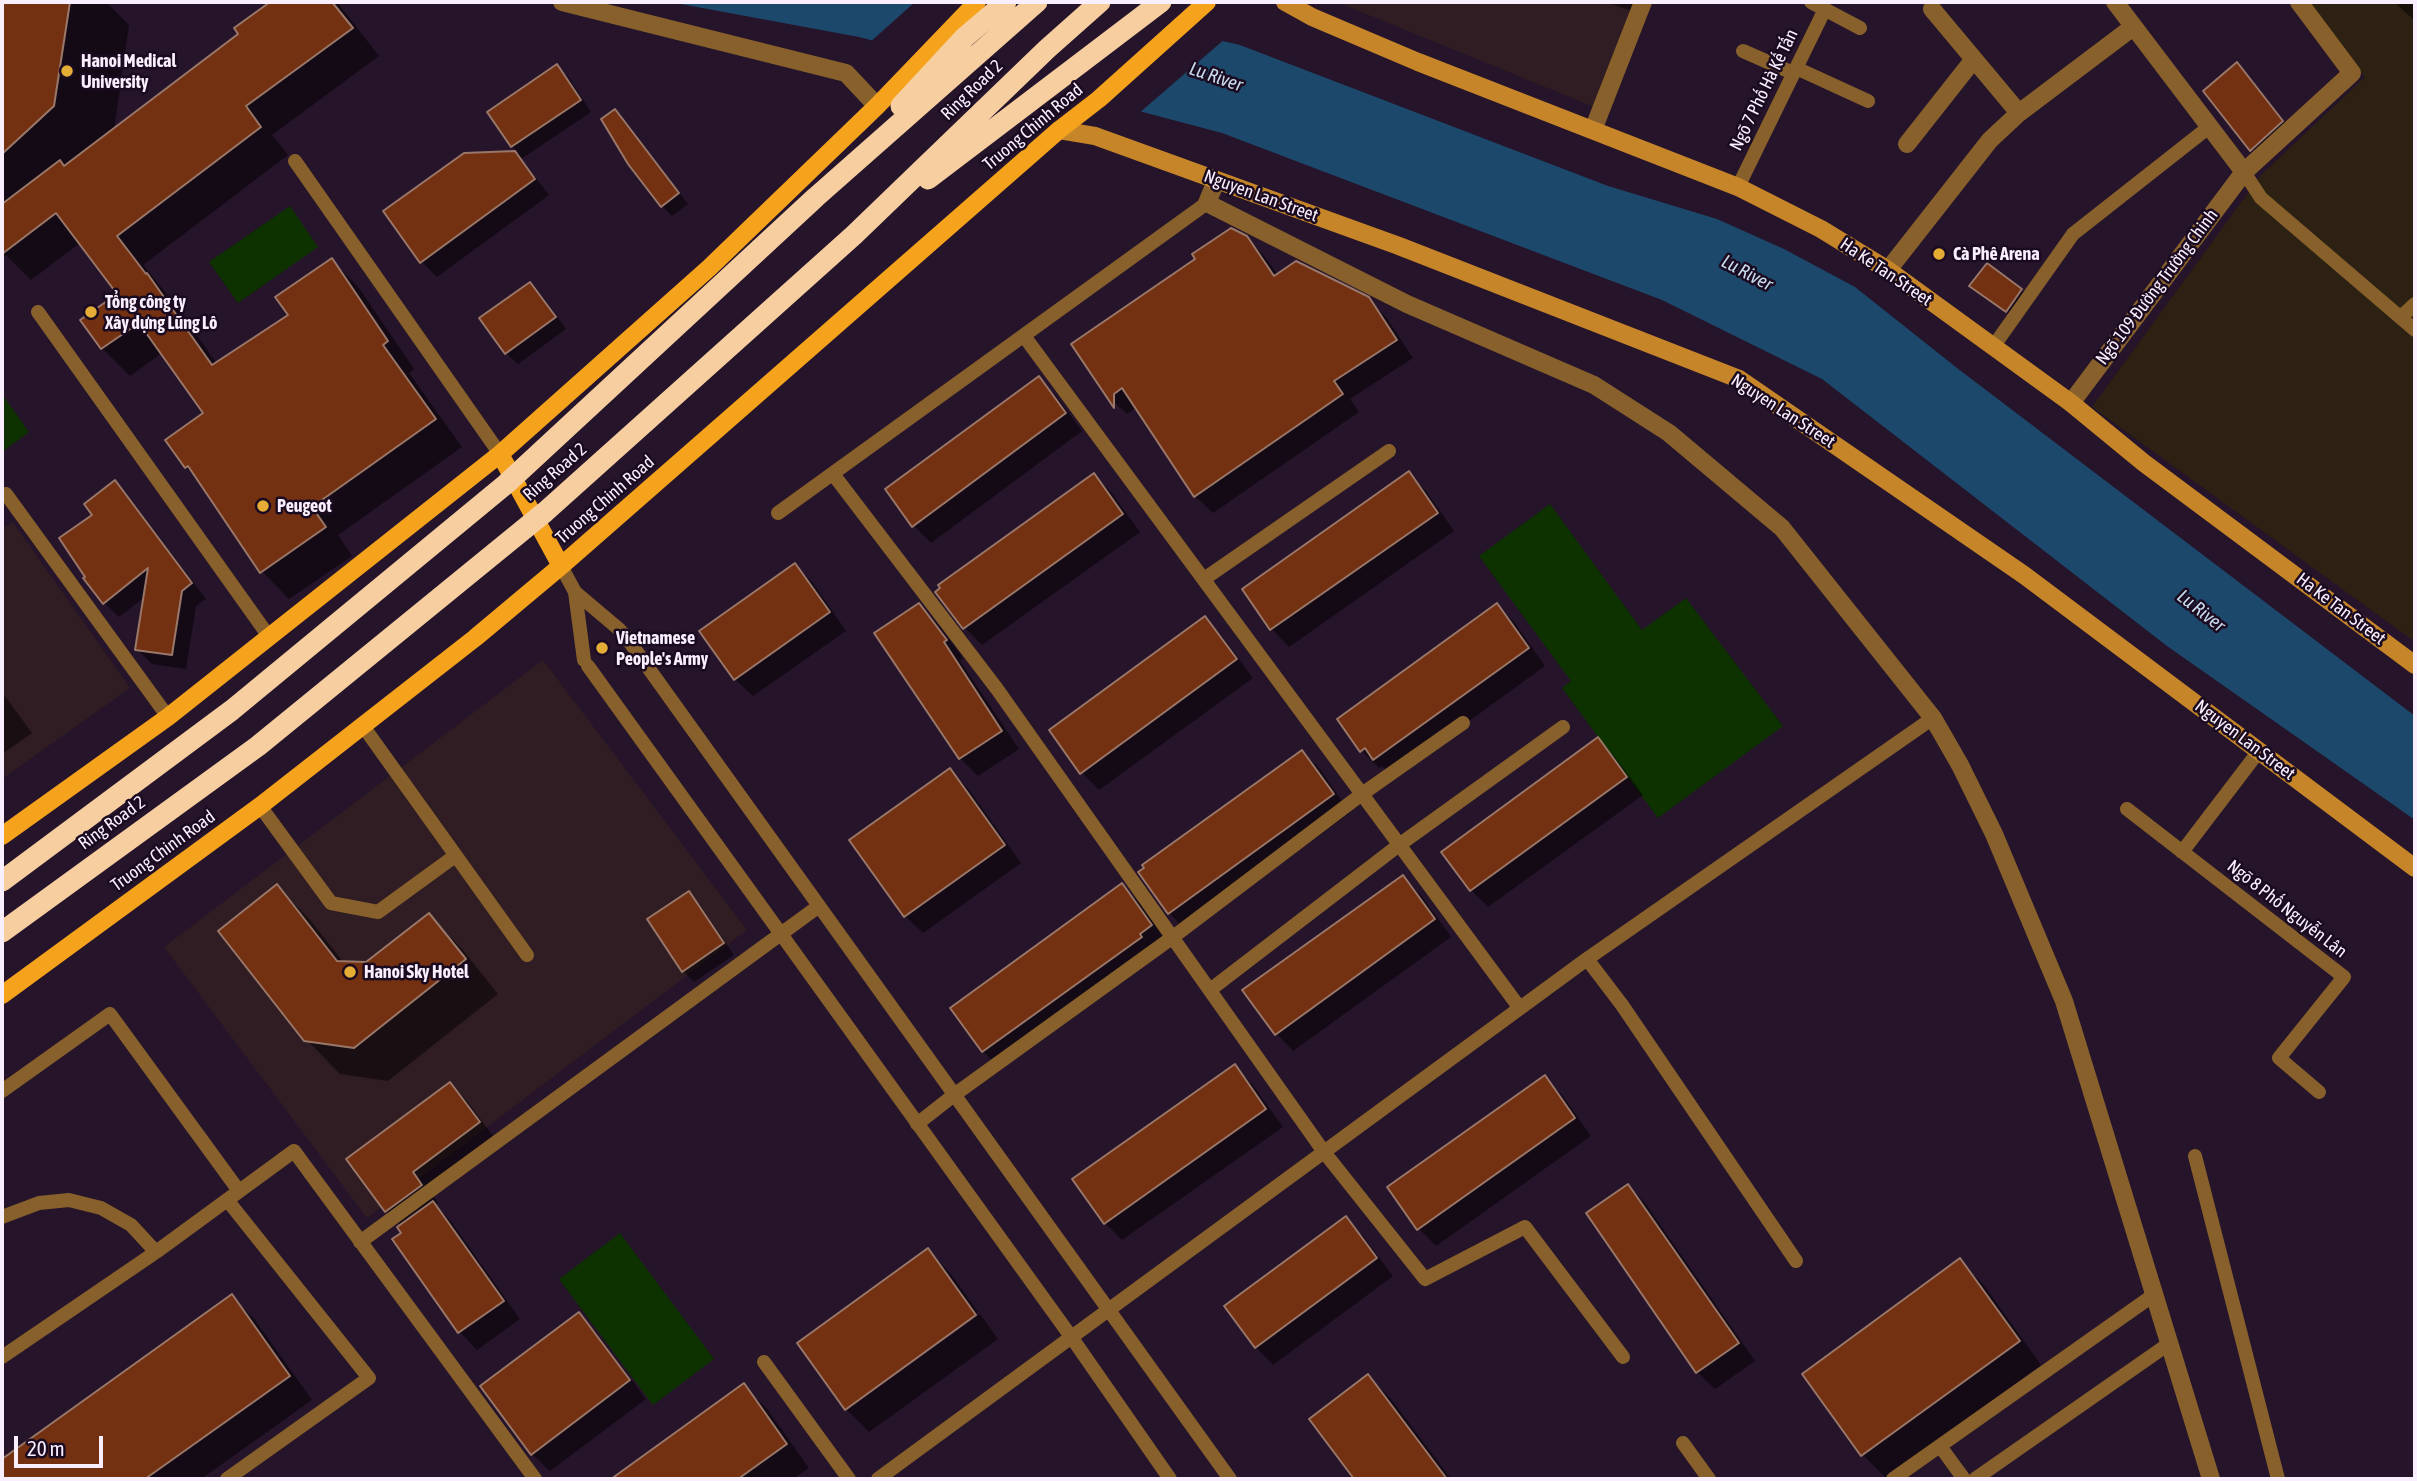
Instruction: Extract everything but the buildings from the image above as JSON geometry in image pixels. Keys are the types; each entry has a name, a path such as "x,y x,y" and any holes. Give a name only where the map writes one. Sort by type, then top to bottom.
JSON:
{"highway":[{"path":"816,197 965,37 1006,2"},
{"name":"Ring Road 2","path":"2,881 232,710 506,484 816,197 1037,2"},
{"name":"Ring Road 2","path":"2,932 258,746 545,512 854,235 1047,49 1100,2"},
{"path":"854,235 1161,2"}],"main road":[{"path":"2,836 168,717 500,454 709,268 877,106 977,2"},
{"name":"Truong Chinh Road","path":"2,995 260,806 475,638 561,566 1059,130 1099,99 1207,2"},
{"path":"500,454 561,566"}],"street":[{"path":"562,2 846,73 877,106"},
{"name":"Ha Ke Tan Street","path":"1285,2 1312,17 1418,62 1738,187 1821,229 1888,270 2071,403 2144,463 2415,665"},
{"path":"1593,130 1643,2"},
{"path":"2115,2 2244,172"},
{"name":"Ngõ 109 Đường Trường Chinh","path":"2071,403 2244,172 2352,73 2299,2"},
{"path":"1932,9 2019,113"},
{"path":"1888,270 1990,140 2019,113 2133,27"},
{"path":"1908,144 1974,59"},
{"name":"Nguyen Lan Street","path":"1059,130 1095,136 1399,246 1739,379 2024,575 2415,868"},
{"path":"1216,181 1207,203 1407,304 1594,385 1669,433 1782,528 1933,718 1994,834 2064,1001 2211,1479"}],"lane":[{"path":"1811,2 1860,28"},
{"name":"Ngõ 7 Phố Hà Kế Tấn","path":"1738,187 1825,9"},
{"path":"1743,51 1868,101"},
{"path":"1993,348 2073,234 2209,127"},
{"path":"295,161 500,454"},
{"path":"2244,172 2260,198 2415,330"},
{"path":"778,513 1207,203"},
{"path":"2401,317 2415,304"},
{"path":"38,312 270,638"},
{"path":"1024,336 1519,1007"},
{"path":"1204,579 1389,451"},
{"path":"832,474 997,689 1324,1152 1425,1279 1525,1227 1623,1357"},
{"path":"6,494 168,717"},
{"path":"561,566 575,592 586,663 1072,1338 1170,1479"},
{"path":"575,592 622,632 1230,1479"},
{"path":"878,1479 1519,1007 1933,718"},
{"path":"917,1124 1362,794 1463,723"},
{"path":"363,726 527,955"},
{"path":"1210,990 1399,845 1563,727"},
{"path":"2182,852 2259,751"},
{"path":"260,806 331,903 378,912 456,856"},
{"name":"Ngõ 8 Phố Nguyễn Lân","path":"2127,809 2344,977 2279,1058 2319,1092"},
{"path":"360,1242 818,906"},
{"path":"1587,959 1622,1005 1796,1261"},
{"path":"2,1091 110,1014 234,1196 369,1378 227,1479"},
{"path":"2,1357 156,1252 294,1151 536,1479"},
{"path":"2195,1156 2278,1479"},
{"path":"2,1216 39,1203 69,1200 102,1208 131,1225 156,1252"},
{"path":"1893,1479 2155,1294"},
{"path":"1975,1479 2170,1343"},
{"path":"764,1362 849,1479"},
{"path":"1683,1443 1709,1479"},
{"path":"1940,1446 1964,1479"}],"shaded area":[{"path":"1337,2 1637,2 1594,107"},
{"path":"2305,2 2415,2 2415,642 2092,407 2261,175 2365,77"},
{"path":"13,522 130,688 2,779 2,529"},
{"path":"543,660 747,930 367,1218 164,947"}],"green space":[{"path":"290,206 318,247 238,303 209,262"},
{"path":"2,394 29,432 2,452"},
{"path":"1550,504 1642,630 1686,598 1783,726 1658,818 1562,688 1571,681 1479,556"},
{"path":"620,1233 714,1359 653,1405 559,1279"}],"water":[{"name":"Lu River","path":"670,2 1055,2 1240,45 1608,186 1717,219 1784,249 1855,287 1957,368 2415,716 2415,820 2167,646 1822,379 1662,300 1222,133 859,37"}],"pier":[{"path":"915,2 1071,2 1226,38 1138,114 869,43"}],"place":[{"name":"Hanoi Medical University","path":"67,71"},
{"name":"Cà Phê Arena","path":"1939,254"},
{"name":"Tổng công ty Xây dựng Lũng Lô","path":"91,312"},
{"name":"Peugeot","path":"263,506"},
{"name":"Vietnamese People's Army","path":"602,648"},
{"name":"Hanoi Sky Hotel","path":"350,972"}]}
